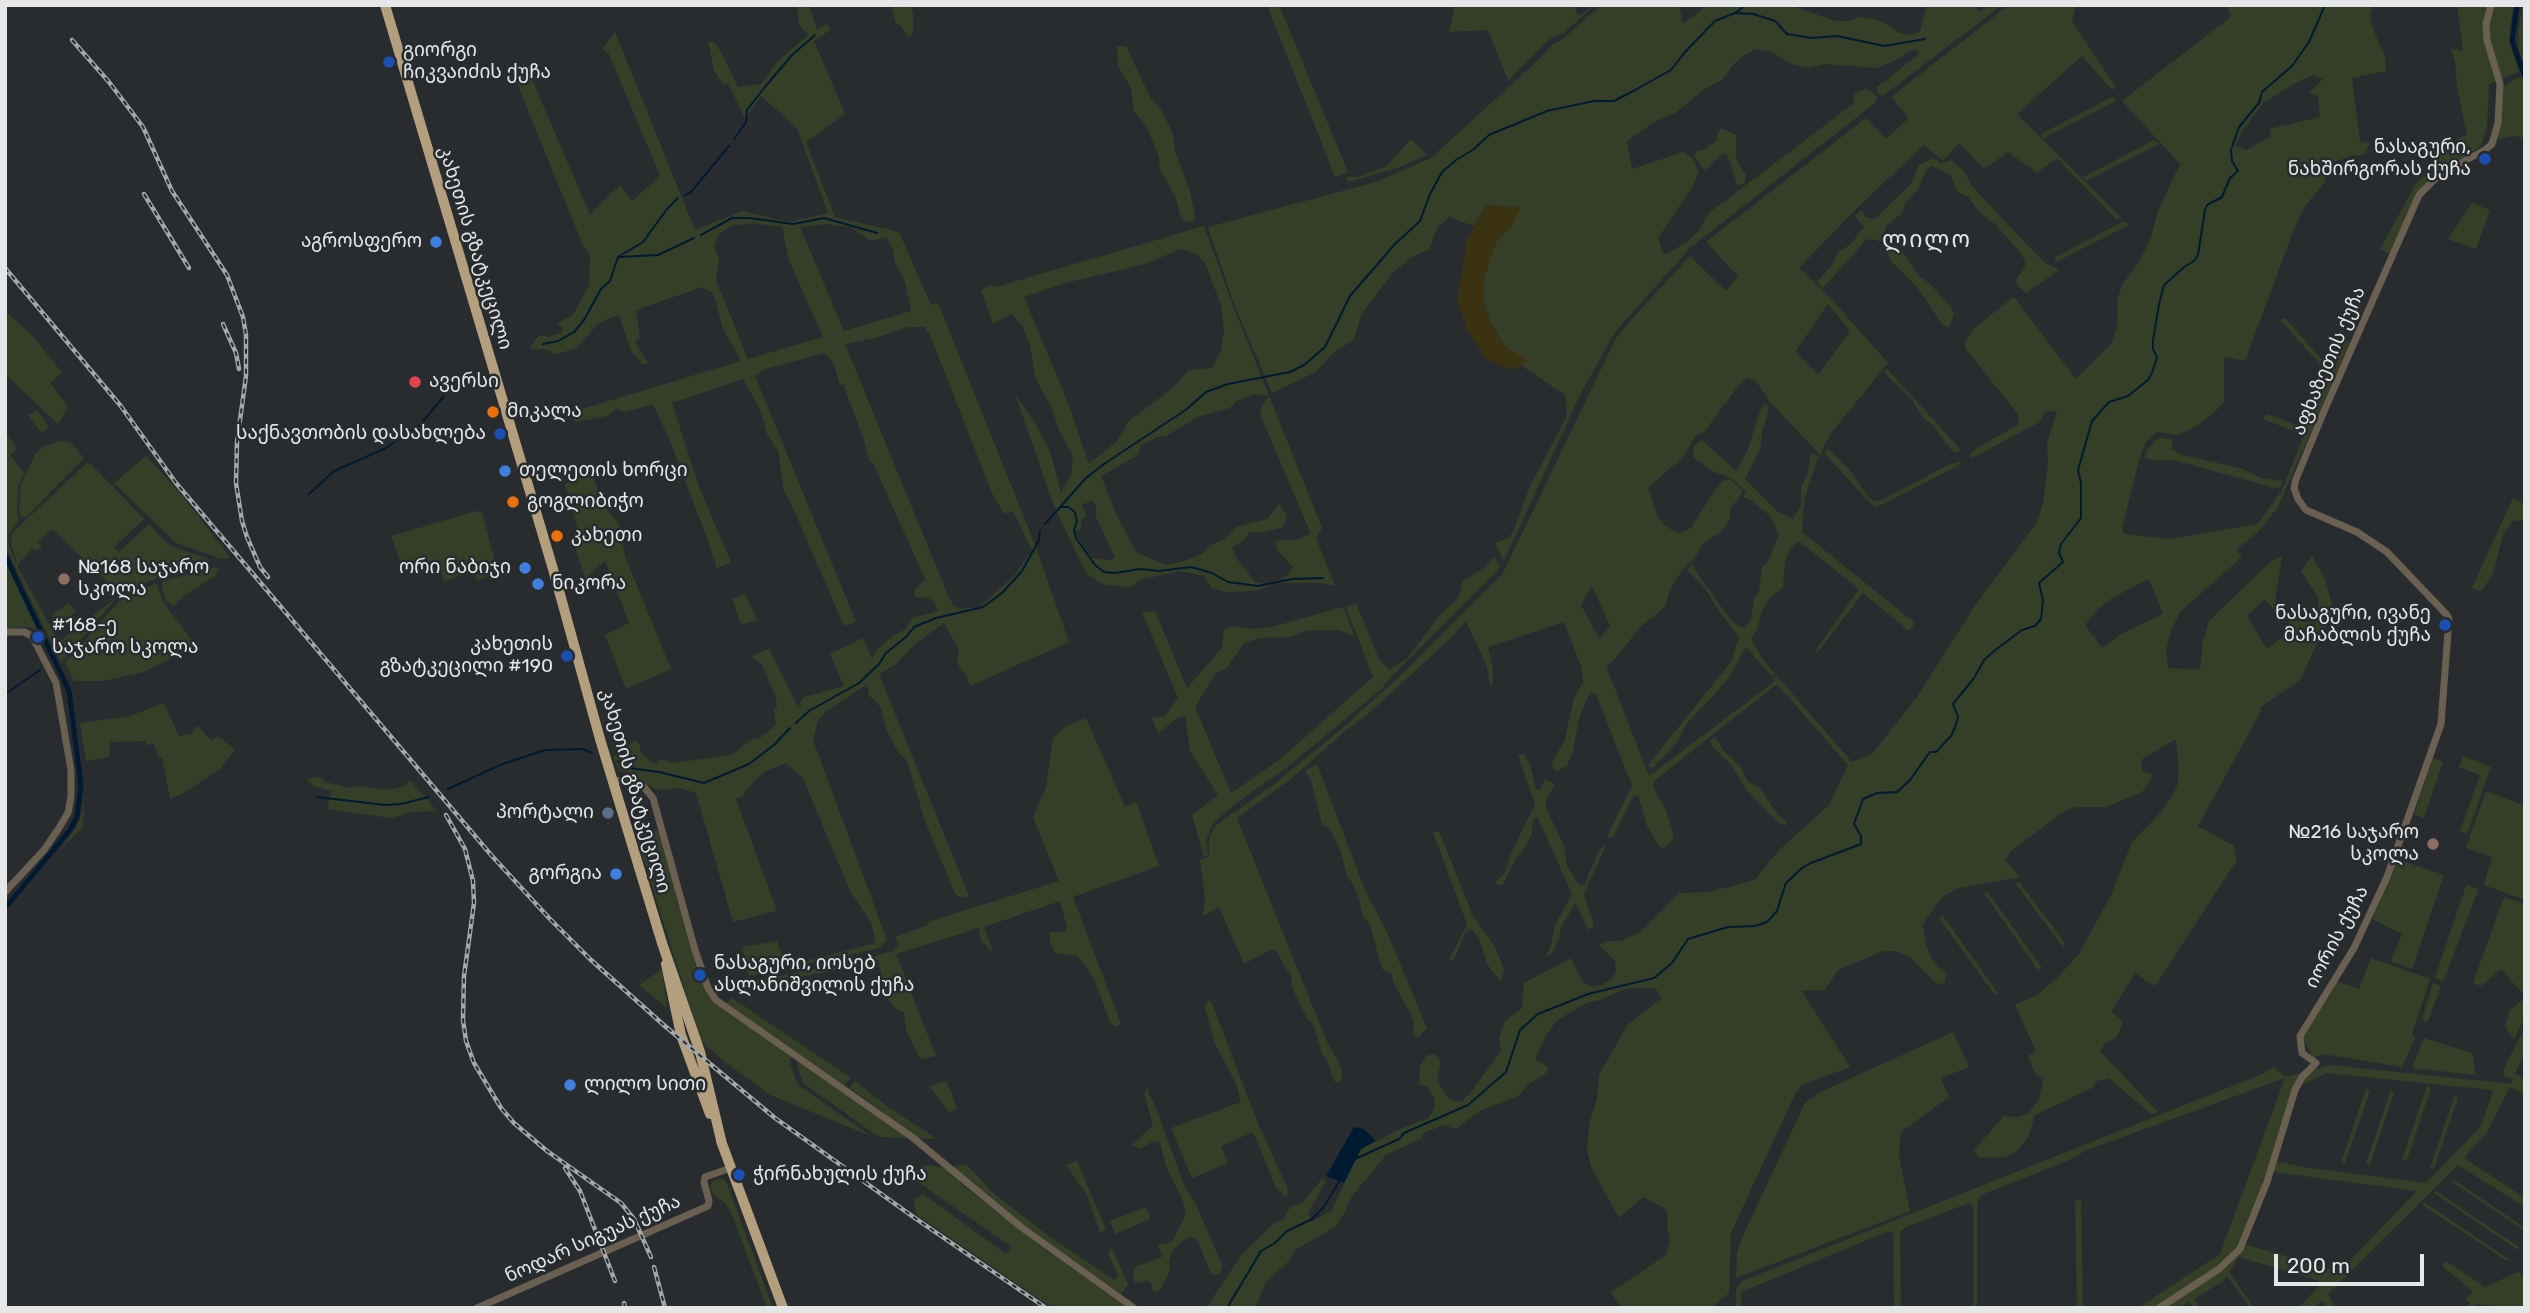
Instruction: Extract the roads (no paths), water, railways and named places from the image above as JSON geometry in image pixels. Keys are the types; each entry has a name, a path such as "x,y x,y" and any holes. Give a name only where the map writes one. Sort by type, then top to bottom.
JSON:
{"highway":[{"name":"კახეთის გზატკეცილი","path":"385,5 550,559 613,781 662,943 700,1052 722,1144 783,1308"}],"street":[{"name":"აფხაზეთის ქუჩა","path":"2449,619 2387,552 2357,532 2306,510 2294,488 2325,409 2412,208 2440,174 2492,144 2498,123 2500,84 2487,40 2486,24 2491,5"},
{"name":"იორის ქუჩა","path":"2159,1308 2220,1269 2240,1249 2267,1182 2295,1090 2302,1077 2316,1063 2302,1053 2300,1036 2354,948 2386,877 2441,724 2449,619"},
{"path":"5,632 24,632 32,636 56,682 71,771 68,813 60,828 44,850 5,892"},
{"path":"613,781 625,780 643,786 653,798 695,950 708,988 716,1000 912,1137 1021,1227 1134,1308"},
{"name":"ნოდარ სიგუას ქუჩა","path":"477,1308 708,1206 705,1177 731,1168"}],"water":[{"path":"1354,1127 1364,1129 1376,1141 1361,1149 1344,1183 1326,1176"}],"waterway":[{"path":"1735,13 1746,5"},
{"path":"1355,1159 1399,1139 1404,1133 1468,1105 1506,1072 1520,1030 1538,1014 1588,994 1654,978 1672,963 1688,939 1728,927 1755,926 1767,922 1777,911 1786,883 1802,868 1861,844 1861,836 1854,824 1863,799 1877,793 1897,792 1910,780 1930,752 1936,752 1951,736 1958,717 1953,704 1974,678 1984,660 2022,630 2035,626 2041,619 2043,600 2039,583 2063,562 2059,553 2061,544 2081,518 2081,483 2078,470 2092,421 2109,402 2128,396 2148,380 2152,373 2157,357 2153,340 2164,285 2198,255 2207,205 2222,197 2230,178 2238,171 2232,161 2231,150 2239,127 2259,103 2262,92 2292,66 2309,42 2325,5"},
{"path":"2517,5 2512,41 2525,77"},
{"path":"1045,524 1085,479 1187,409 1206,392 1228,384 1290,372 1304,365 1325,347 1350,296 1395,244 1420,221 1442,172 1489,135 1547,111 1594,101 1614,101 1671,70 1715,21 1735,13 1753,14 1775,21 1787,34 1812,38 1837,36 1884,46 1925,39"},
{"path":"734,139 746,122 747,110 764,88 792,55 815,35"},
{"path":"685,195 691,192 729,146"},
{"path":"543,344 558,341 574,332 601,289 610,281 618,257 643,242 678,198"},
{"path":"701,235 732,218 793,224 824,218 877,233"},
{"path":"619,257 658,255 694,238"},
{"path":"309,494 334,471 384,449 420,425 444,396"},
{"path":"1060,507 1068,507 1075,512 1076,538 1095,565 1104,572 1140,569 1159,571 1191,567 1212,573 1228,582 1258,586 1292,579 1323,578"},
{"path":"796,723 809,711 859,683 914,627 936,618 983,607 1002,593 1022,571 1039,540 1040,531"},
{"path":"5,555 69,691 81,785 77,817 70,830 5,908"},
{"path":"5,694 40,670"},
{"path":"618,761 629,768 704,783 749,764 774,745 790,728"},
{"path":"448,789 500,765 545,750 582,749 592,753"},
{"path":"317,797 385,805 429,797"},
{"path":"1227,1308 1261,1251 1275,1243 1287,1231 1312,1219 1323,1208 1340,1180"}],"railway":[{"path":"72,40 109,82 143,127 172,191 227,275 243,317 246,376 237,442 236,483 247,537 260,567 268,577"},
{"path":"144,194 189,268"},
{"path":"5,268 120,405 176,483 492,856 591,960 775,1118 1046,1308"},
{"path":"223,324 236,353 239,369"},
{"path":"446,815 465,849 473,881 474,903 464,976 463,1020 466,1041 474,1063 501,1108 514,1123 547,1151 621,1203 634,1219 651,1257"},
{"path":"565,1168 580,1191 615,1281"},
{"path":"654,1267 665,1308"},
{"path":"624,1303 625,1308"}],"place":[{"name":"გიორგი ჩიკვაიძის ქუჩა","path":"389,62"},
{"name":"ნასაგური, ნახშირგორას ქუჩა","path":"2485,159"},
{"name":"აგროსფერო","path":"436,242"},
{"name":"ავერსი","path":"415,382"},
{"name":"მიკალა","path":"493,412"},
{"name":"საქნავთობის დასახლება","path":"500,434"},
{"name":"თელეთის ხორცი","path":"505,471"},
{"name":"გოგლიბიჭო","path":"513,502"},
{"name":"კახეთი","path":"557,536"},
{"name":"ორი ნაბიჯი","path":"525,568"},
{"name":"№168 საჯარო სკოლა","path":"64,579"},
{"name":"ნიკორა","path":"538,584"},
{"name":"ნასაგური, ივანე მაჩაბლის ქუჩა","path":"2445,625"},
{"name":"#168-ე საჯარო სკოლა","path":"38,637"},
{"name":"კახეთის გზატკეცილი #190","path":"567,656"},
{"name":"პორტალი","path":"608,813"},
{"name":"№216 საჯარო სკოლა","path":"2433,844"},
{"name":"გორგია","path":"616,874"},
{"name":"ნასაგური, იოსებ ასლანიშვილის ქუჩა","path":"700,975"},
{"name":"ლილო სითი","path":"570,1085"},
{"name":"ჭირნახულის ქუჩა","path":"739,1175"}],"district":[{"name":"ლილო","path":"1927,240"}]}
